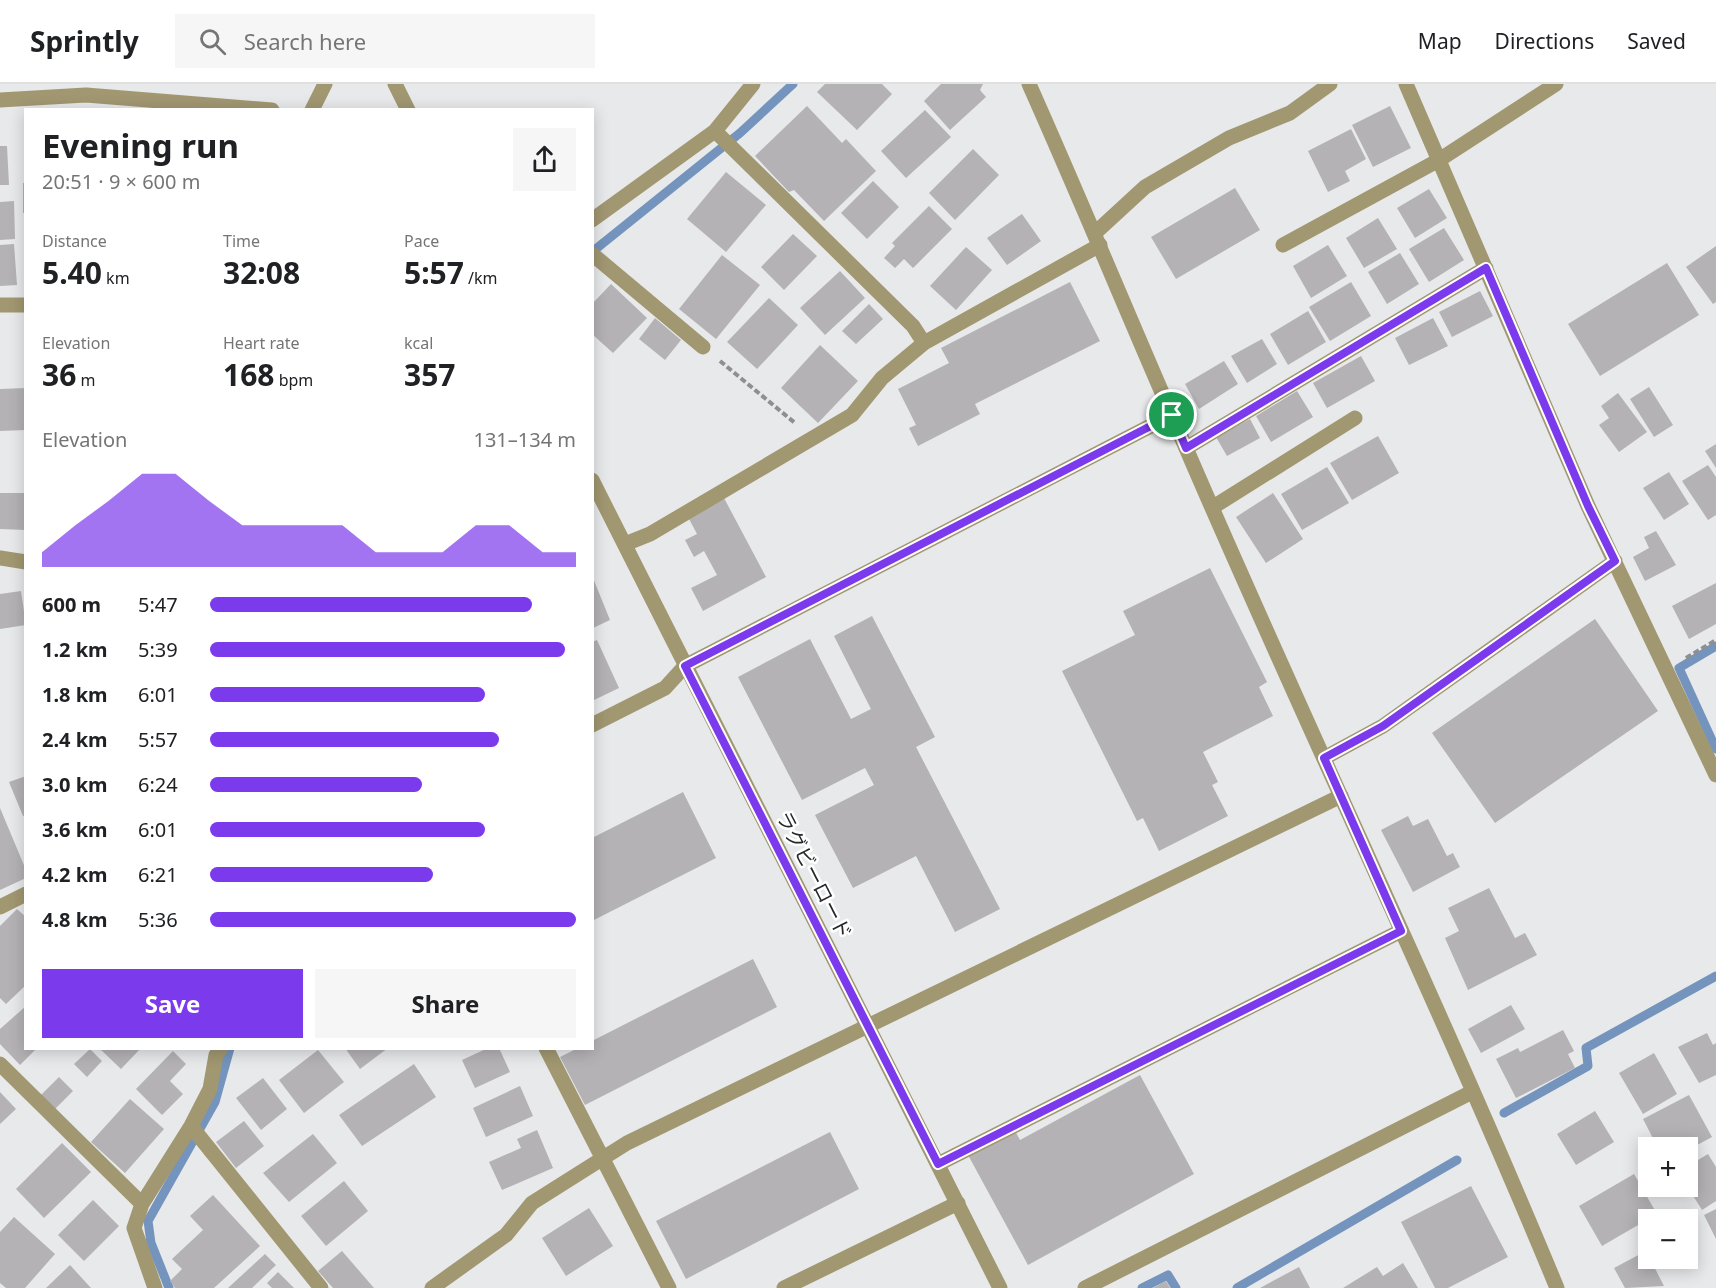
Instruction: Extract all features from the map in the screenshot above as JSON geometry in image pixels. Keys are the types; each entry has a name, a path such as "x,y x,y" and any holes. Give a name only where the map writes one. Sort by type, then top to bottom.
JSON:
{"street":[{"path":"313,108 324,84"},
{"path":"395,84 407,108"},
{"path":"594,219 716,132 753,84"},
{"path":"1029,84 1098,239 1186,448 1473,1092 1557,1288"},
{"path":"625,544 650,534 852,415 882,378 924,343 1098,239 1145,187 1229,138 1290,113 1330,84"},
{"path":"1406,84 1588,506 1716,775"},
{"path":"1283,245 1439,160 1556,84"},
{"path":"0,100 86,95 247,108"},
{"path":"716,132 913,326 924,343"},
{"path":"594,256 703,347"},
{"path":"1186,448 1486,268"},
{"path":"0,305 24,305"},
{"path":"594,724 665,688 685,666 1172,415"},
{"path":"1213,507 1355,418"},
{"name":"ラグビーロード","path":"594,484 1000,1288"},
{"path":"0,558 24,562"},
{"path":"1324,758 1383,726 1615,561"},
{"path":"432,1288 506,1236 532,1203 627,1143 868,1028 1341,796"},
{"path":"0,907 24,895"},
{"path":"938,1164 1401,931"},
{"path":"155,1288 134,1228 142,1204 192,1127 210,1089 215,1050"},
{"path":"547,1050 669,1288"},
{"path":"0,1064 142,1204"},
{"path":"1085,1288 1473,1092"},
{"path":"192,1127 321,1288"},
{"path":"784,1288 958,1203"}],"path":[{"path":"703,347 813,438"},
{"path":"1667,669 1716,640"}],"building":[{"path":"825,84 882,84 892,94 857,130 817,92"},
{"path":"941,84 983,84 980,90 986,97 950,130 924,101"},
{"path":"807,106 842,143 846,139 876,171 824,221 794,190 789,192 755,156"},
{"path":"1390,106 1411,148 1373,167 1352,125"},
{"path":"925,110 951,137 906,178 881,151"},
{"path":"1351,129 1366,159 1345,171 1350,181 1328,192 1308,151"},
{"path":"0,146 7,146 9,185 0,185"},
{"path":"973,149 999,175 955,220 929,193"},
{"path":"726,172 766,205 726,252 687,219"},
{"path":"873,181 899,207 867,239 841,213"},
{"path":"23,183 24,183 24,213"},
{"path":"1235,188 1260,230 1176,279 1151,237"},
{"path":"1429,189 1447,218 1415,238 1397,208"},
{"path":"14,201 15,239 0,240 0,202"},
{"path":"929,206 952,229 913,268 904,259 895,268 884,258 895,246 892,243"},
{"path":"1022,214 1041,241 1007,265 987,238"},
{"path":"1378,218 1397,249 1364,268 1346,238"},
{"path":"1444,228 1464,260 1429,282 1409,249"},
{"path":"793,234 817,256 784,290 761,267"},
{"path":"14,244 17,285 0,286 0,245"},
{"path":"1328,245 1347,276 1311,298 1293,266"},
{"path":"1716,246 1716,302 1713,304 1686,267"},
{"path":"966,247 992,270 956,310 930,286"},
{"path":"1400,253 1419,284 1387,304 1368,272"},
{"path":"722,255 760,285 716,339 679,309"},
{"path":"1667,263 1699,315 1600,376 1568,324"},
{"path":"840,271 865,298 825,335 800,308"},
{"path":"1070,282 1100,341 975,404 980,414 918,446 909,428 916,425 898,389 949,363 941,348"},
{"path":"1351,282 1371,316 1330,341 1309,307"},
{"path":"611,284 647,318 613,353 594,336 594,302"},
{"path":"1480,291 1493,316 1452,337 1439,312"},
{"path":"769,298 798,325 757,369 727,342"},
{"path":"869,304 883,319 856,344 842,331"},
{"path":"1308,311 1326,342 1288,365 1270,334"},
{"path":"655,318 681,340 665,360 639,339"},
{"path":"1433,318 1448,346 1409,365 1395,338"},
{"path":"1262,339 1277,364 1247,383 1231,356"},
{"path":"820,345 858,381 818,423 781,388"},
{"path":"1361,356 1375,381 1327,408 1313,383"},
{"path":"1224,361 1238,384 1199,409 1185,384"},
{"path":"1649,387 1673,425 1654,437 1630,399"},
{"path":"24,388 24,430 0,431 0,389"},
{"path":"1297,391 1313,417 1271,442 1256,416"},
{"path":"1618,393 1647,432 1619,452 1599,425 1609,418 1601,406"},
{"path":"1250,419 1260,438 1227,456 1216,437"},
{"path":"1378,436 1399,473 1352,500 1330,463"},
{"path":"1716,444 1716,468 1705,451"},
{"path":"1708,465 1716,477 1716,515 1708,520 1682,481"},
{"path":"1327,467 1349,503 1302,530 1281,494"},
{"path":"1669,472 1689,504 1664,520 1643,488"},
{"path":"0,493 24,493 24,530 0,529"},
{"path":"1273,493 1303,539 1266,563 1236,517"},
{"path":"724,498 766,577 703,611 691,588 717,575 704,551 694,557 685,540 697,534 688,517"},
{"path":"1656,531 1676,565 1645,581 1633,557 1649,548 1644,537"},
{"path":"1210,568 1267,682 1259,687 1273,716 1203,752 1218,782 1212,785 1228,816 1159,851 1143,818 1137,821 1062,671 1135,635 1123,611"},
{"path":"594,580 610,620 594,628"},
{"path":"1716,583 1716,624 1689,639 1672,606"},
{"path":"21,591 24,625 0,629 0,594"},
{"path":"872,616 935,737 916,747 1000,909 955,932 916,856 853,888 815,815 874,785 865,768 802,800 738,677 810,639 851,719 871,709 834,636"},
{"path":"1595,619 1658,711 1495,823 1432,733"},
{"path":"597,640 619,688 594,700 594,641"},
{"path":"24,777 24,816 23,816 9,782"},
{"path":"683,792 716,858 594,920 594,837"},
{"path":"0,808 24,865 24,879 0,890"},
{"path":"1408,816 1413,826 1428,819 1447,856 1453,853 1460,867 1413,892 1381,830"},
{"path":"1489,888 1515,938 1525,933 1537,955 1468,990 1445,938 1459,931 1448,908"},
{"path":"17,909 24,915 24,987 6,1004 0,998 0,926"},
{"path":"753,959 777,1007 585,1105 560,1057 574,1050 594,1050 594,1040"},
{"path":"1511,1005 1525,1029 1481,1053 1468,1029"},
{"path":"24,1008 24,1050 35,1050 20,1065 0,1044 0,1029"},
{"path":"1563,1030 1574,1051 1568,1054 1575,1068 1516,1098 1496,1059 1518,1048 1520,1052"},
{"path":"1707,1033 1713,1045 1716,1043 1716,1075 1699,1083 1678,1047"},
{"path":"89,1050 102,1061 87,1077 74,1064"},
{"path":"101,1050 139,1050 121,1069"},
{"path":"318,1050 344,1082 304,1113 279,1080"},
{"path":"346,1050 385,1050 360,1069"},
{"path":"484,1050 500,1050 510,1072 475,1088 462,1060"},
{"path":"173,1051 186,1064 170,1081 183,1094 162,1115 136,1089"},
{"path":"1654,1053 1677,1094 1643,1114 1619,1073"},
{"path":"414,1064 436,1097 362,1146 339,1115"},
{"path":"1140,1075 1194,1174 1028,1265 968,1155 1014,1129 1020,1140"},
{"path":"59,1077 73,1091 55,1109 41,1095"},
{"path":"263,1078 287,1109 261,1130 236,1098"},
{"path":"520,1086 533,1116 486,1137 473,1108"},
{"path":"0,1092 16,1109 0,1124"},
{"path":"1689,1095 1712,1137 1698,1145 1698,1137 1652,1137 1643,1119"},
{"path":"130,1099 164,1129 125,1173 91,1142"},
{"path":"1595,1111 1614,1142 1576,1165 1557,1134"},
{"path":"244,1121 264,1146 236,1168 216,1142"},
{"path":"537,1130 553,1168 502,1190 489,1162 521,1148 517,1139"},
{"path":"830,1132 859,1189 686,1279 656,1221"},
{"path":"313,1134 337,1163 289,1202 263,1173"},
{"path":"62,1143 91,1172 44,1218 16,1189"},
{"path":"1708,1154 1716,1167 1716,1201 1702,1210 1694,1197 1698,1197 1698,1160"},
{"path":"1634,1174 1638,1181 1638,1197 1647,1197 1654,1209 1638,1209 1638,1225 1602,1246 1579,1206"},
{"path":"344,1181 368,1211 326,1246 301,1216"},
{"path":"1471,1186 1508,1257 1448,1288 1435,1288 1401,1222"},
{"path":"213,1195 260,1246 214,1288 175,1288 170,1281 182,1269 172,1259 203,1230 190,1216"},
{"path":"93,1200 119,1226 84,1261 58,1235"},
{"path":"589,1208 613,1246 566,1276 542,1238"},
{"path":"1716,1209 1716,1239 1704,1215"},
{"path":"14,1217 55,1254 25,1288 6,1288 0,1283 0,1232"},
{"path":"342,1251 374,1288 333,1288 318,1271"},
{"path":"265,1254 276,1265 252,1288 228,1288"},
{"path":"1638,1255 1638,1269 1655,1269 1664,1286 1625,1288 1614,1268"},
{"path":"1403,1263 1418,1288 1343,1288 1377,1267 1383,1276"},
{"path":"70,1265 91,1288 46,1288"},
{"path":"1299,1267 1310,1288 1260,1288"},
{"path":"278,1272 294,1288 272,1288 267,1283"},
{"path":"1166,1281 1170,1288 1153,1288"}],"waterway":[{"path":"594,250 740,133 793,84"},
{"path":"1716,646 1679,668 1716,749"},
{"path":"1504,1113 1588,1066 1586,1048 1716,976"},
{"path":"169,1288 151,1243 148,1221 215,1102 229,1050"},
{"path":"1237,1288 1457,1160"},
{"path":"1142,1288 1168,1275 1176,1288"}],"route":[{"path":"1486,268 1588,506 1615,561 1383,726 1324,758 1401,931 938,1164 685,666 1172,415 1186,448 1486,268"}]}
